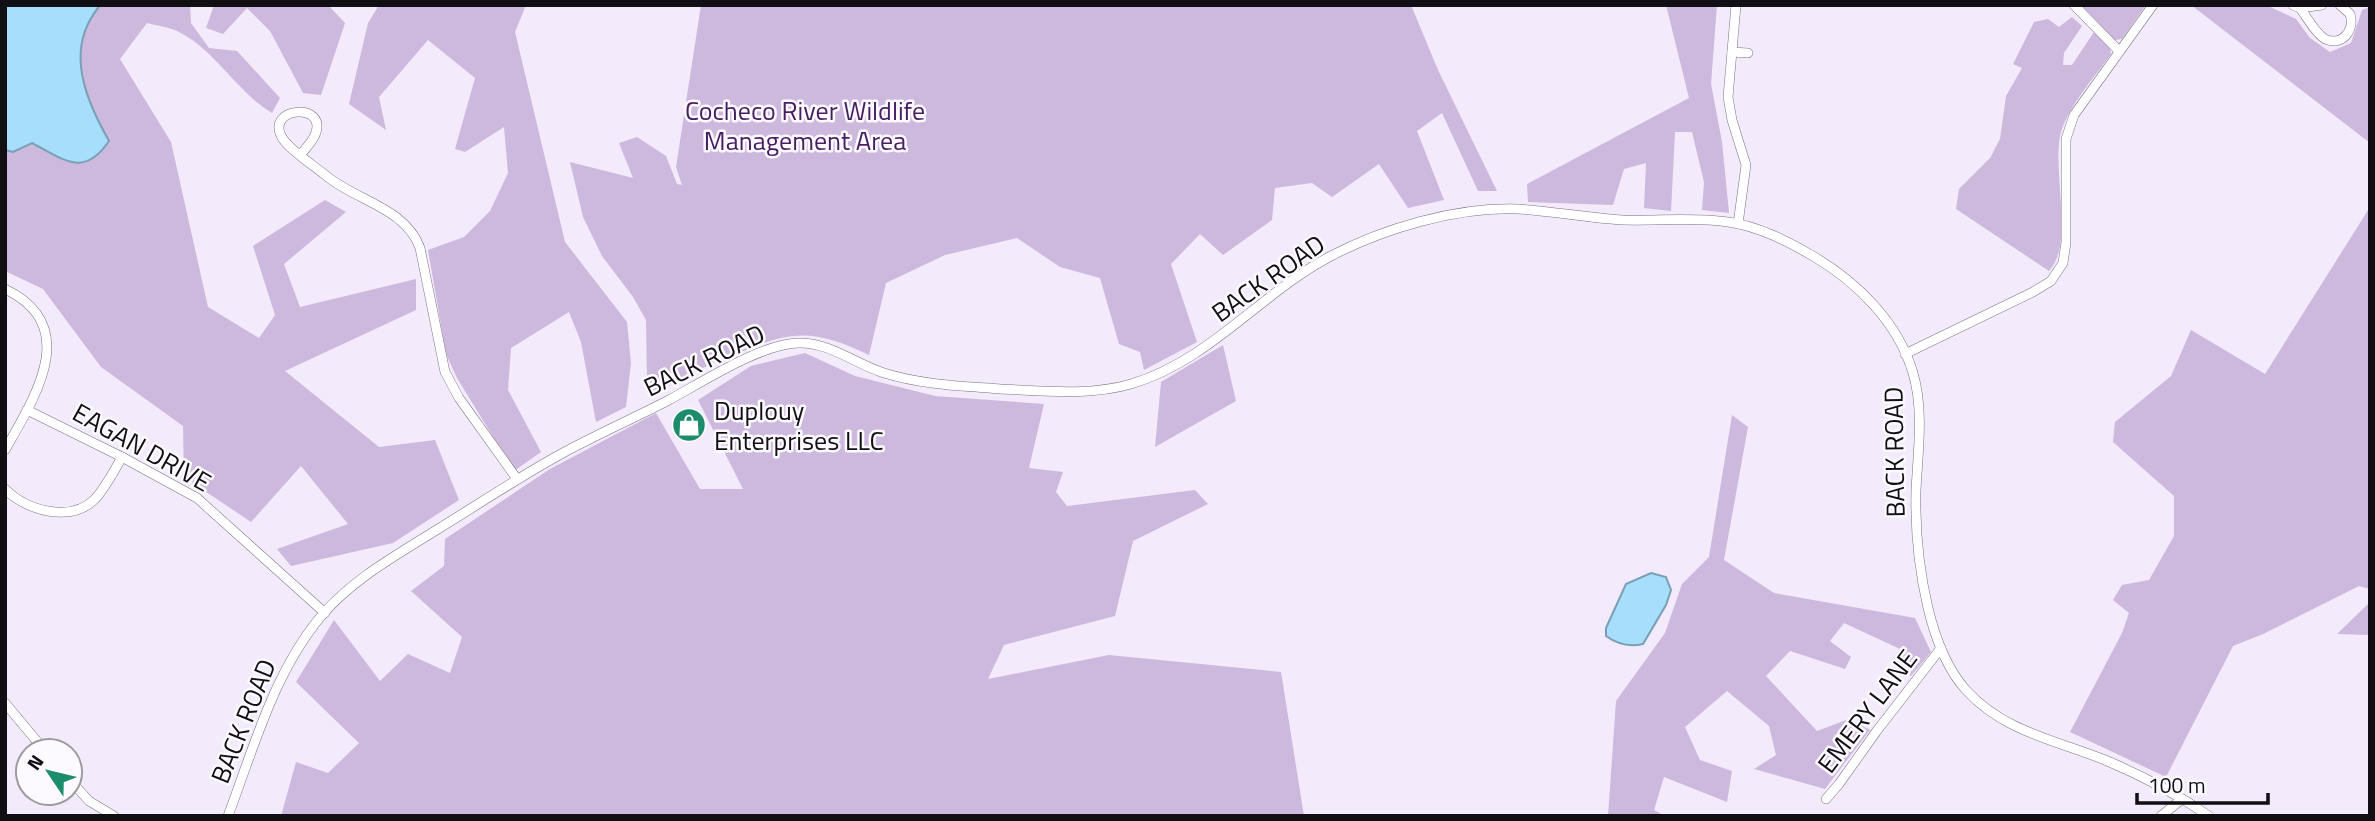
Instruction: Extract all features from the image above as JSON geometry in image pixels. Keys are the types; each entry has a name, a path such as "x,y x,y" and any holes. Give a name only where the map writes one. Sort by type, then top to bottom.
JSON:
{"street":[{"path":"1735,5 1729,108 1746,165 1738,224"},
{"path":"2074,5 2119,51"},
{"path":"1905,354 2051,281 2063,263 2066,242 2068,125 2153,5"},
{"path":"2297,7 2322,5"},
{"path":"2297,7 2319,34 2335,41 2346,36 2352,25 2350,14 2340,5"},
{"path":"1732,52 1748,53"},
{"path":"301,155 313,140 316,129 312,117 296,111 285,116 282,121 281,133 286,143 301,155 346,190 398,217 412,229 420,248 445,372 459,398 517,479"},
{"name":"BACK ROAD","path":"228,816 276,689 302,642 325,613 356,582 517,479 745,360 782,345 797,343 820,346 874,370 934,385 1039,391 1088,392 1111,389 1155,375 1201,351 1300,276 1334,255 1437,217 1474,211 1516,209 1625,220 1708,220 1738,224 1778,237 1833,269 1865,295 1878,309 1913,371 1919,415 1916,515 1921,568 1931,618 1941,648 1962,686 2002,721 2040,738 2118,765 2209,816"},
{"path":"5,289 33,309 46,331 48,343 45,369 5,450"},
{"name":"EAGAN DRIVE","path":"27,410 197,498 325,613"},
{"path":"5,489 20,500 40,509 63,513 74,511 94,499 122,457"},
{"name":"EMERY LANE","path":"1826,799 1941,648"},
{"path":"5,704 34,737"},
{"path":"84,795 114,816"},
{"path":"2161,816 2182,799"}],"green space":[{"path":"100,5 190,5 191,23 209,48 237,51 280,98 272,113 248,94 192,40 168,28 147,23 120,59 171,142 208,307 259,338 275,315 253,246 325,200 346,212 284,264 300,307 416,279 416,310 285,371 379,447 435,440 459,500 393,543 291,566 277,549 348,524 301,466 251,522 184,477 183,426 101,367 43,289 5,271 5,150 13,152 32,143 65,161 109,140 89,99 81,69 83,39 89,21"},
{"path":"214,5 328,5 345,23 321,95 303,93 270,31 247,8 223,34 206,28"},
{"path":"379,5 526,5 515,32 565,242 627,322 631,363 626,407 596,422 581,342 569,312 511,348 508,390 541,452 514,471 457,378 446,354 428,250 464,237 490,211 508,173 504,127 465,152 455,149 475,78 428,40 379,97 386,130 349,104 368,23"},
{"name":"Cocheco River Wildlife Management Area","path":"701,5 1411,5 1438,70 1497,191 1478,191 1442,113 1417,131 1444,200 1408,208 1379,164 1332,197 1312,183 1275,188 1272,220 1223,255 1200,234 1171,264 1197,342 1144,370 1140,352 1119,344 1100,278 1060,267 1017,238 945,255 886,283 869,355 833,340 787,337 754,346 735,355 734,352 655,393 647,381 646,320 633,297 602,256 583,217 570,162 633,178 619,143 637,137 666,156 677,184 682,185 676,167"},
{"path":"1666,5 1717,5 1711,84 1722,142 1729,213 1702,210 1704,182 1692,132 1675,132 1671,211 1644,208 1646,163 1624,169 1613,205 1528,202 1527,184 1689,98"},
{"path":"2081,5 2146,5 2122,39 2115,40"},
{"path":"2191,5 2266,5 2296,19 2310,38 2330,52 2351,43 2362,10 2370,7 2370,143"},
{"path":"2072,17 2082,26 2064,53 2063,65 2072,65 2094,32 2110,47 2111,54 2076,101 2061,132 2059,165 2062,224 2057,259 2049,271 1956,209 1959,189 1990,158 2000,139 2006,96 2022,68 2013,64 2034,22 2048,19 2059,27"},
{"path":"2370,207 2370,589 2359,586 2233,646 2166,777 2070,732 2122,633 2129,613 2113,600 2122,585 2149,580 2174,536 2174,496 2113,442 2115,422 2171,376 2191,330 2265,374"},
{"path":"1223,345 1236,401 1155,447 1161,382"},
{"path":"805,353 855,376 935,396 1044,404 1029,468 1063,472 1056,492 1067,506 1195,490 1208,504 1133,541 1115,616 1004,645 988,679 1109,655 1281,672 1304,816 281,816 296,762 328,773 359,743 296,682 334,620 380,681 408,654 450,673 462,637 411,591 444,566 445,539 550,469 656,413 700,489 743,489 698,400 751,366"},
{"path":"1732,415 1748,427 1724,560 1774,593 1915,618 1931,652 1911,676 1891,661 1900,649 1844,623 1830,641 1851,657 1845,669 1790,651 1766,676 1817,731 1849,719 1870,730 1825,789 1754,769 1776,755 1769,726 1727,691 1685,727 1700,760 1732,771 1727,802 1664,777 1654,810 1665,816 1608,816 1616,701 1665,633 1682,584 1709,557"},
{"path":"2370,602 2370,635 2337,634"}],"water":[{"path":"5,5 100,5 89,21 83,39 81,69 89,99 109,141 91,159 82,162 64,160 32,143 13,152 5,150"},
{"path":"1651,573 1666,577 1671,590 1666,605 1643,644 1624,644 1606,636 1606,628 1626,584"}],"place":[{"name":"Duplouy Enterprises LLC","path":"689,425"}]}
